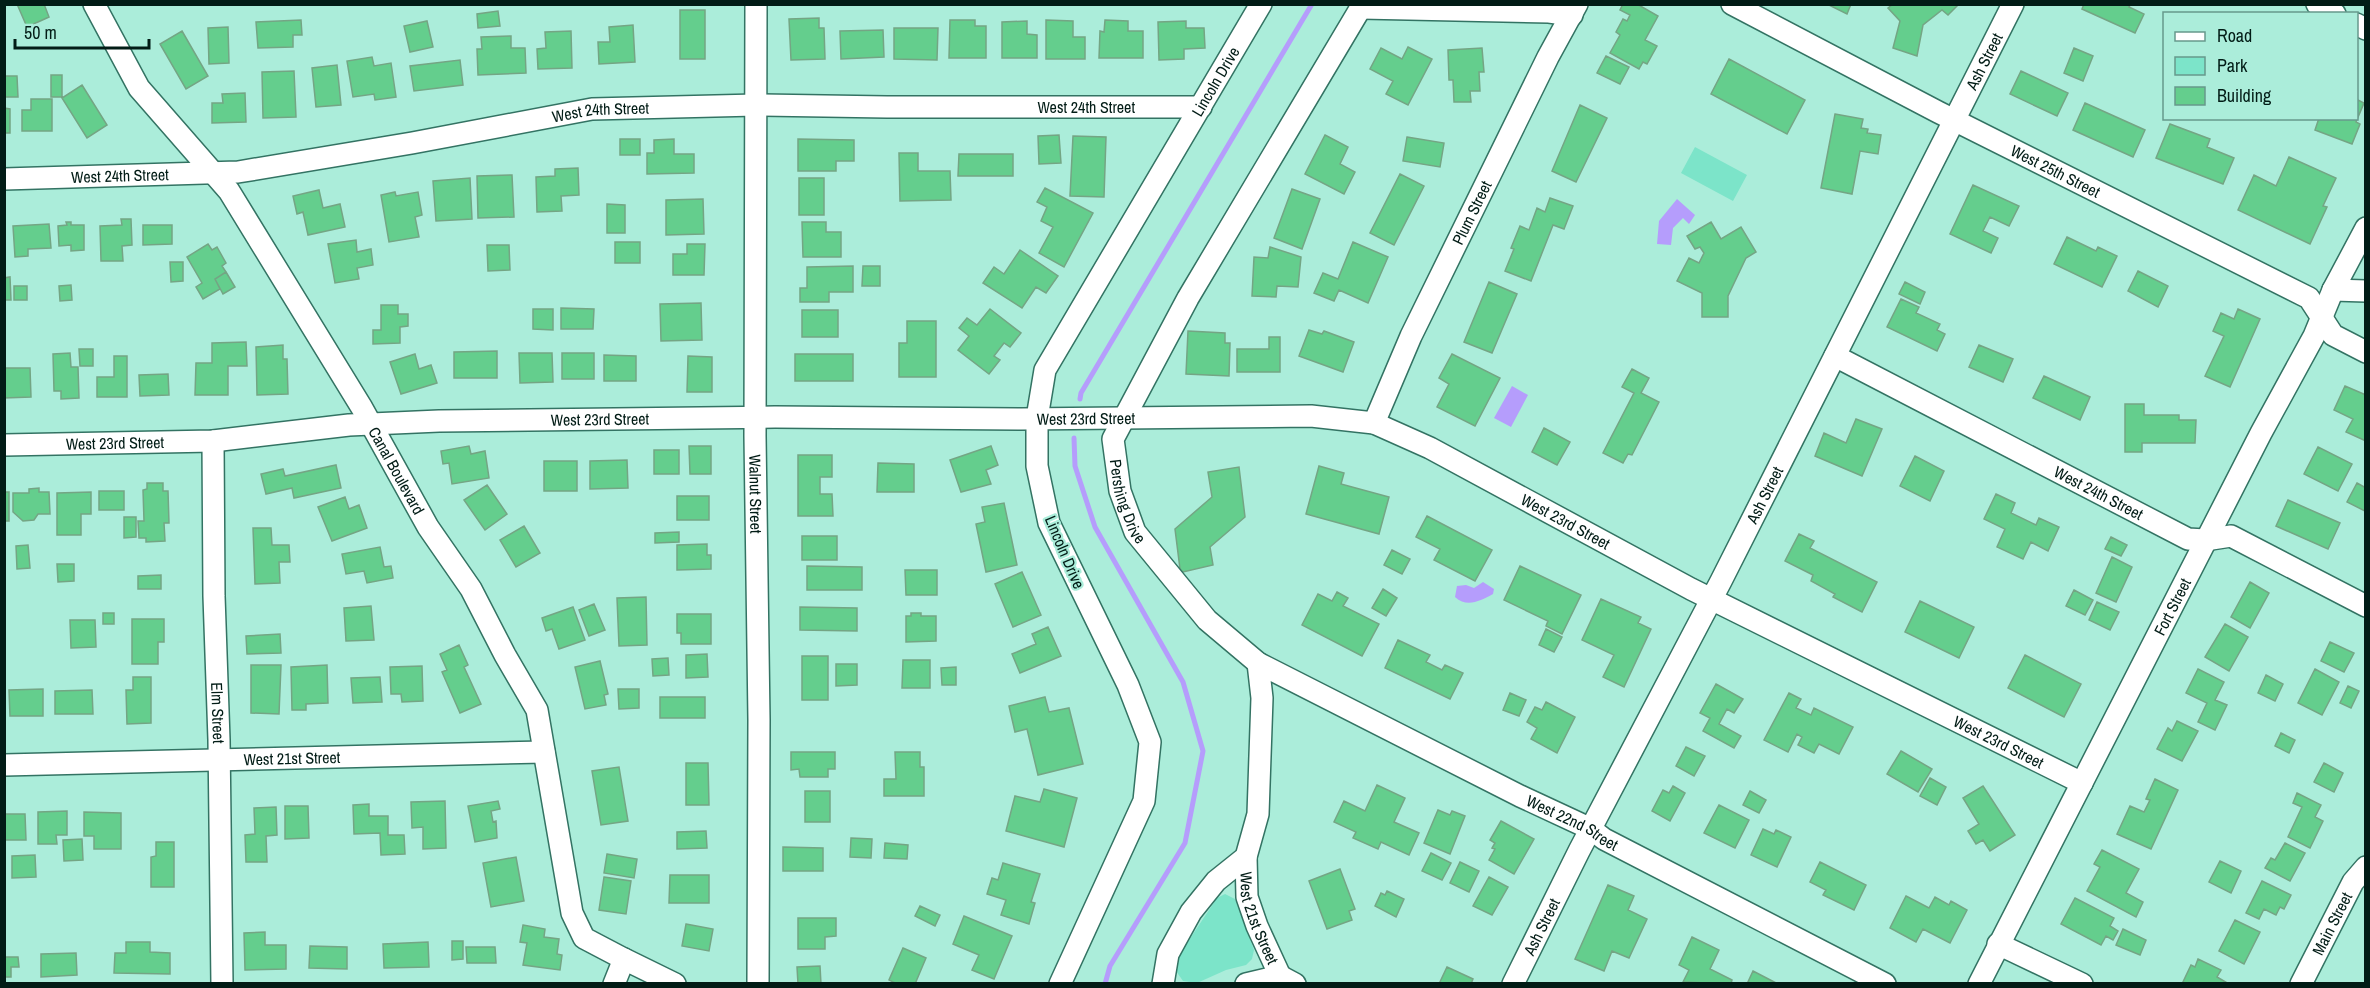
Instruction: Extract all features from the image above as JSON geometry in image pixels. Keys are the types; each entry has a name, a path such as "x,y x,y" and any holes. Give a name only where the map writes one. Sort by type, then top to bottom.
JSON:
{"street":[{"name":"Canal Boulevard","path":"94,4 139,88 230,191 370,424 428,527 471,589 537,710 572,913 584,938 675,984"},
{"name":"Walnut Street","path":"756,4 758,984"},
{"name":"Lincoln Drive","path":"1060,984 1144,801 1150,742 1128,685 1049,523 1037,466 1037,418 1045,370 1261,4"},
{"name":"West 25th Street","path":"1732,4 1820,52 2309,298 2333,335 2366,352"},
{"name":"Ash Street","path":"1513,984 2013,4"},
{"path":"2317,4 2331,12"},
{"path":"1362,6 1549,12 1575,10"},
{"name":"Pershing Drive","path":"1258,663 1207,620 1136,532 1120,491 1113,439 1188,298 1362,6"},
{"name":"Plum Street","path":"1374,423 1411,336 1548,57 1575,10"},
{"name":"West 24th Street","path":"4,179 214,174 412,143 592,109 756,105 1201,107"},
{"name":"Fort Street","path":"1979,984 2205,540 2322,318 2333,291 2366,228"},
{"path":"2333,291 2366,291"},
{"name":"West 24th Street","path":"1835,356 2188,538 2205,540 2231,536 2366,606"},
{"name":"West 23rd Street","path":"4,445 213,441 370,424 756,418 1311,416 1374,423 1430,448 1711,598 2082,783"},
{"name":"Elm Street","path":"213,441 222,984"},
{"path":"1163,984 1168,954 1191,912 1216,881 1246,857 1258,814 1262,698 1258,663"},
{"name":"West 22nd Street","path":"1258,663 1520,796 1591,829 1604,839 1885,984"},
{"name":"West 21st Street","path":"4,765 544,752"},
{"name":"West 21st Street","path":"1246,857 1247,897 1257,926 1287,980 1246,984"},
{"name":"Main Street","path":"2301,984 2353,882 2366,867"},
{"path":"1998,944 2082,984"},
{"path":"614,984 624,959"}],"green space":[{"path":"1695,147 1747,175 1733,201 1681,173"},
{"path":"1225,894 1235,899 1254,950 1252,959 1246,965 1226,970 1197,983 1183,981 1176,971 1177,958 1217,898"}],"shaded area":[{"path":"1677,199 1695,215 1689,224 1683,218 1673,228 1671,245 1657,244 1659,221"},
{"path":"1512,386 1528,395 1511,427 1494,418"},
{"path":"1483,582 1494,589 1493,594 1469,603 1455,597 1457,586 1466,585 1474,588"}],"building":[{"path":"17,4 44,4 49,17 27,27"},
{"path":"1623,4 1637,4 1658,16 1645,40 1657,46 1647,64 1643,62 1639,69 1610,53 1620,35 1616,32 1623,19 1627,21 1630,15 1620,10"},
{"path":"1827,4 1851,4 1847,14"},
{"path":"1893,4 1959,4 1948,15 1942,10 1923,25 1917,56 1893,48 1900,21 1888,8"},
{"path":"2084,4 2131,4 2129,7 2144,14 2135,33 2082,9"},
{"path":"680,10 705,10 705,59 680,59"},
{"path":"498,11 500,26 478,28 477,14"},
{"path":"819,18 819,28 824,28 825,59 791,60 789,19"},
{"path":"301,20 302,35 293,35 293,47 258,48 256,22"},
{"path":"950,20 975,20 975,26 986,26 986,58 949,58"},
{"path":"1046,20 1073,21 1073,37 1085,37 1085,59 1046,59"},
{"path":"1105,20 1128,21 1128,31 1143,31 1143,58 1099,58 1100,31 1104,32"},
{"path":"427,21 433,47 410,52 404,26"},
{"path":"1027,21 1027,34 1037,35 1037,58 1002,58 1002,22"},
{"path":"1186,21 1186,28 1204,28 1205,48 1184,49 1184,59 1159,60 1158,22"},
{"path":"633,25 635,62 599,64 598,42 610,42 609,27"},
{"path":"228,27 229,63 209,64 208,28"},
{"path":"894,28 938,28 937,60 894,59"},
{"path":"883,30 884,57 841,59 840,31"},
{"path":"182,31 208,76 186,89 160,44"},
{"path":"571,31 572,68 538,69 537,49 546,48 545,32"},
{"path":"511,36 511,48 525,48 526,73 478,75 477,49 482,49 481,37"},
{"path":"1408,47 1432,59 1408,105 1386,94 1393,81 1370,69 1381,48 1402,59"},
{"path":"1482,48 1484,72 1479,72 1480,91 1470,91 1471,102 1454,102 1453,80 1449,80 1448,50"},
{"path":"2074,48 2093,56 2083,81 2064,73"},
{"path":"1606,56 1629,67 1620,84 1597,73"},
{"path":"372,57 374,66 391,63 396,97 375,100 374,94 353,97 347,61"},
{"path":"1729,59 1805,100 1787,134 1711,94"},
{"path":"460,60 463,85 414,91 410,66"},
{"path":"337,65 341,105 316,107 312,68"},
{"path":"294,71 296,117 263,118 262,72"},
{"path":"2021,71 2068,93 2057,116 2010,94"},
{"path":"51,75 62,75 62,97 51,97"},
{"path":"5,76 17,76 18,97 5,97"},
{"path":"82,85 107,125 87,138 62,98"},
{"path":"245,93 246,122 212,123 212,103 223,103 222,94"},
{"path":"31,99 52,99 52,131 22,131 22,110 31,110"},
{"path":"2358,100 2364,103 2358,117"},
{"path":"2085,103 2145,130 2133,157 2073,130"},
{"path":"1580,105 1607,118 1576,182 1552,171"},
{"path":"4,108 10,109 10,133 4,133"},
{"path":"1835,114 1863,119 1861,128 1868,129 1867,133 1881,135 1878,154 1860,151 1852,194 1821,188"},
{"path":"2318,120 2357,120 2356,122 2360,124 2352,144 2315,130"},
{"path":"2170,124 2210,139 2207,147 2234,158 2223,184 2156,158"},
{"path":"1059,135 1061,163 1039,164 1038,136"},
{"path":"1325,135 1348,147 1340,164 1355,172 1344,194 1305,174"},
{"path":"1073,136 1106,137 1104,197 1070,196"},
{"path":"1407,137 1444,143 1440,167 1403,161"},
{"path":"620,139 640,139 640,155 620,155"},
{"path":"674,139 674,154 694,154 694,173 647,174 647,153 654,153 654,140"},
{"path":"798,139 854,140 854,161 836,161 836,171 798,171"},
{"path":"899,153 918,153 918,171 950,171 951,200 900,201"},
{"path":"959,154 1013,154 1013,176 958,176"},
{"path":"2289,157 2336,178 2323,206 2327,207 2310,244 2238,210 2254,175 2276,186"},
{"path":"578,168 579,195 561,196 562,211 537,212 536,177 555,176 555,169"},
{"path":"1400,174 1424,186 1394,245 1370,233"},
{"path":"512,175 514,217 478,218 477,176"},
{"path":"470,178 472,219 436,221 433,181"},
{"path":"799,178 824,178 824,215 799,215"},
{"path":"1973,185 2019,206 2009,226 1990,217 1983,231 1998,238 1991,253 1950,234"},
{"path":"1045,188 1093,213 1064,267 1039,253 1053,227 1041,221 1047,207 1037,202"},
{"path":"1292,189 1320,199 1302,249 1274,238"},
{"path":"319,190 323,208 340,204 345,227 308,235 303,212 297,214 293,196"},
{"path":"395,192 396,196 418,192 422,215 415,217 419,237 389,242 381,195"},
{"path":"1550,198 1573,206 1564,229 1553,225 1531,281 1505,271 1520,226 1529,230 1537,208 1545,212"},
{"path":"703,199 704,234 666,235 666,200"},
{"path":"607,204 625,205 625,233 607,233"},
{"path":"121,219 131,219 132,245 122,246 123,261 101,261 100,226 122,225"},
{"path":"66,222 71,222 71,225 84,225 84,250 71,251 71,245 59,246 58,226 67,225"},
{"path":"802,222 826,222 826,232 841,232 841,257 803,257"},
{"path":"1711,222 1721,239 1741,227 1756,252 1746,258 1728,296 1728,317 1702,317 1702,293 1677,281 1689,258 1699,263 1704,253 1700,247 1695,249 1687,236"},
{"path":"49,224 51,248 28,249 28,256 15,257 13,226"},
{"path":"143,225 172,225 172,244 143,245"},
{"path":"2067,237 2096,251 2098,247 2117,256 2102,287 2054,264"},
{"path":"356,240 357,252 371,249 373,265 357,268 359,279 335,283 328,244"},
{"path":"615,242 640,242 640,263 615,263"},
{"path":"1353,242 1388,257 1368,303 1339,290 1334,301 1314,293 1323,273 1338,279"},
{"path":"208,244 212,250 217,247 226,263 222,266 226,272 215,279 220,289 203,299 196,287 202,283 187,257"},
{"path":"687,244 705,244 704,275 673,275 673,254 687,254"},
{"path":"487,245 509,245 510,270 488,271"},
{"path":"1270,247 1301,257 1298,287 1277,286 1276,297 1252,296 1254,257 1268,258"},
{"path":"1020,250 1058,276 1046,293 1036,287 1022,308 983,283 994,267 1004,274"},
{"path":"170,262 183,262 183,281 171,282"},
{"path":"853,266 853,292 829,292 829,302 800,302 800,288 807,288 807,267"},
{"path":"863,266 880,266 880,286 862,286"},
{"path":"2138,271 2168,286 2158,307 2128,291"},
{"path":"226,272 235,287 223,294 215,279"},
{"path":"10,277 11,300 4,300 4,278"},
{"path":"1489,282 1517,294 1492,353 1464,342"},
{"path":"1905,282 1925,292 1920,304 1899,294"},
{"path":"71,285 72,300 60,301 59,286"},
{"path":"14,286 27,286 27,300 14,300"},
{"path":"1901,299 1919,307 1916,313 1940,324 1937,330 1945,334 1937,351 1887,327"},
{"path":"701,303 702,340 661,341 660,304"},
{"path":"381,305 398,305 398,314 408,314 408,326 400,327 400,343 373,344 373,330 381,330"},
{"path":"561,308 594,309 593,329 561,329"},
{"path":"533,309 553,309 553,330 533,329"},
{"path":"990,309 1021,333 1010,347 1004,343 994,356 1000,360 989,374 958,350 969,336 959,328 967,318 977,325"},
{"path":"2238,309 2260,319 2230,387 2205,376 2224,336 2213,331 2221,313 2234,319"},
{"path":"802,310 838,310 838,337 802,337"},
{"path":"907,321 936,321 936,377 899,377 899,343 907,343"},
{"path":"1309,330 1322,334 1324,331 1354,342 1343,372 1299,356"},
{"path":"1188,331 1225,333 1225,343 1230,343 1229,376 1186,374"},
{"path":"1269,337 1280,337 1280,372 1237,372 1237,349 1269,349"},
{"path":"246,342 247,366 228,366 228,395 195,395 196,363 212,363 212,343"},
{"path":"283,345 283,359 287,359 288,394 257,395 256,347"},
{"path":"1979,345 2013,359 2003,382 1969,367"},
{"path":"79,349 93,349 93,366 80,366"},
{"path":"497,351 497,378 454,378 454,352"},
{"path":"70,353 71,367 78,367 79,398 61,399 61,391 54,391 53,354"},
{"path":"519,353 552,353 553,382 520,383"},
{"path":"562,353 594,353 594,379 562,379"},
{"path":"415,354 419,369 431,365 437,383 401,394 390,362"},
{"path":"795,354 853,354 853,381 795,381"},
{"path":"1452,354 1500,378 1475,426 1437,407 1449,384 1439,378"},
{"path":"604,355 636,356 636,381 604,381"},
{"path":"114,356 127,356 127,397 97,397 97,377 114,377"},
{"path":"688,356 712,357 712,392 687,392"},
{"path":"4,368 30,368 31,397 4,398"},
{"path":"1632,369 1649,378 1641,393 1659,402 1632,455 1628,454 1623,463 1603,453 1634,393 1622,387"},
{"path":"168,374 169,395 140,396 139,375"},
{"path":"2044,376 2090,397 2080,420 2033,398"},
{"path":"2345,386 2366,395 2366,441 2346,432 2353,419 2334,410"},
{"path":"2125,404 2144,404 2144,415 2179,415 2179,420 2196,420 2195,443 2142,443 2142,452 2125,452"},
{"path":"1856,419 1882,429 1862,476 1815,456 1824,433 1846,443"},
{"path":"1544,428 1570,442 1557,465 1532,452"},
{"path":"469,446 471,454 485,451 489,478 452,484 449,463 443,464 441,451"},
{"path":"689,446 711,446 711,474 690,474"},
{"path":"991,446 998,465 986,470 991,484 961,492 950,460"},
{"path":"2318,447 2352,464 2338,491 2304,474"},
{"path":"654,450 679,450 679,474 654,474"},
{"path":"798,455 832,455 832,477 820,477 820,494 832,494 833,516 798,516"},
{"path":"1915,456 1944,471 1930,501 1900,486"},
{"path":"627,460 628,488 590,489 590,461"},
{"path":"544,461 577,461 577,491 544,491"},
{"path":"878,463 914,464 914,492 877,492"},
{"path":"336,465 341,488 294,498 292,488 266,494 261,474 283,469 285,476"},
{"path":"1319,466 1344,473 1341,484 1389,497 1379,534 1306,514"},
{"path":"1239,467 1245,517 1210,547 1213,565 1183,572 1180,569 1175,529 1212,497 1208,472"},
{"path":"147,483 163,483 163,491 168,491 169,523 164,523 165,541 146,542 146,538 139,538 138,521 144,521 143,490 147,489"},
{"path":"2357,483 2366,488 2365,511 2347,502"},
{"path":"487,485 507,514 485,530 464,500"},
{"path":"39,488 39,492 49,492 50,514 38,514 34,520 23,521 13,512 13,493 29,493 29,489"},
{"path":"99,491 124,491 124,510 99,510"},
{"path":"4,492 9,492 9,521 4,521"},
{"path":"91,492 91,514 81,514 81,535 57,535 57,493"},
{"path":"1996,494 2015,503 2011,513 2036,525 2039,518 2059,527 2048,551 2031,542 2023,559 1997,547 2005,529 1984,519"},
{"path":"677,496 709,496 709,520 677,520"},
{"path":"345,497 349,509 359,505 367,528 332,541 318,507"},
{"path":"2288,500 2340,523 2328,549 2276,526"},
{"path":"1004,503 1017,565 986,572 976,524 985,522 982,507"},
{"path":"1427,516 1492,550 1475,581 1434,560 1440,549 1416,537"},
{"path":"124,517 136,517 136,537 124,538"},
{"path":"524,526 540,553 516,567 500,540"},
{"path":"253,528 271,528 272,545 289,545 290,562 279,562 280,583 255,584"},
{"path":"679,532 679,542 655,543 655,533"},
{"path":"1799,534 1814,541 1810,548 1877,582 1862,612 1833,597 1835,594 1811,581 1813,575 1785,561"},
{"path":"802,536 837,536 837,560 802,560"},
{"path":"2111,537 2127,545 2121,556 2105,549"},
{"path":"707,544 707,555 711,555 711,569 677,570 677,545"},
{"path":"28,545 30,568 17,569 16,546"},
{"path":"380,547 384,567 391,566 393,578 367,583 364,571 346,574 342,554"},
{"path":"1392,550 1410,559 1402,574 1384,565"},
{"path":"2112,557 2132,567 2116,602 2096,593"},
{"path":"57,564 74,564 74,581 58,582"},
{"path":"807,566 862,567 862,590 807,590"},
{"path":"1520,566 1581,595 1562,634 1546,626 1548,621 1504,600"},
{"path":"905,570 937,570 937,595 906,595"},
{"path":"1022,572 1041,615 1013,627 995,584"},
{"path":"161,575 161,589 138,589 138,576"},
{"path":"2250,582 2269,593 2250,628 2231,617"},
{"path":"1383,589 1397,598 1386,616 1372,608"},
{"path":"2074,590 2093,600 2085,615 2066,606"},
{"path":"1337,592 1348,598 1343,606 1379,624 1362,656 1302,625 1318,594 1332,601"},
{"path":"646,597 647,645 619,646 617,598"},
{"path":"1601,599 1641,617 1638,623 1651,629 1624,687 1603,677 1614,655 1582,640"},
{"path":"1920,601 1974,627 1959,658 1905,632"},
{"path":"2097,602 2119,612 2110,630 2089,620"},
{"path":"594,604 605,630 589,636 579,610"},
{"path":"371,606 374,640 346,641 344,608"},
{"path":"573,607 585,640 559,649 552,629 546,631 542,618"},
{"path":"800,607 857,608 857,631 800,630"},
{"path":"103,613 114,613 114,624 103,624"},
{"path":"911,613 936,616 936,641 906,642 906,616 911,616"},
{"path":"677,614 711,614 711,644 681,644 681,633 677,633"},
{"path":"132,619 164,619 164,642 158,642 158,664 132,664"},
{"path":"70,620 95,620 96,647 71,648"},
{"path":"2225,624 2248,637 2229,671 2205,657"},
{"path":"1048,627 1061,656 1020,673 1012,654 1036,644 1032,634"},
{"path":"1546,629 1562,637 1554,652 1539,645"},
{"path":"280,634 281,653 247,654 246,636"},
{"path":"1398,640 1430,655 1426,662 1442,670 1445,665 1463,673 1450,699 1385,668"},
{"path":"2330,642 2354,653 2344,672 2321,661"},
{"path":"459,645 468,665 464,667 481,704 460,713 442,672 447,670 440,654"},
{"path":"707,654 708,677 686,678 686,655"},
{"path":"2025,655 2081,684 2064,717 2008,688"},
{"path":"802,656 828,656 828,700 802,700"},
{"path":"668,658 669,675 653,676 652,659"},
{"path":"903,660 930,660 930,688 902,688"},
{"path":"600,661 608,694 604,695 606,705 585,709 575,667"},
{"path":"836,664 857,664 857,685 836,686"},
{"path":"251,665 281,665 279,714 251,713"},
{"path":"327,665 328,703 306,704 306,710 292,710 291,667"},
{"path":"422,666 423,701 402,702 401,694 391,694 390,667"},
{"path":"956,667 956,685 942,685 941,668"},
{"path":"2198,669 2224,682 2215,700 2227,705 2215,730 2198,722 2207,703 2186,693"},
{"path":"2315,669 2339,682 2322,715 2298,703"},
{"path":"2266,675 2283,684 2275,701 2258,693"},
{"path":"133,677 151,677 151,723 127,724 126,690 133,690"},
{"path":"380,677 382,702 353,703 351,678"},
{"path":"1716,684 1743,699 1734,713 1727,709 1719,724 1741,736 1734,748 1703,731 1710,718 1700,713"},
{"path":"2348,686 2359,691 2351,708 2340,703"},
{"path":"43,689 43,716 10,716 9,690"},
{"path":"618,689 639,689 639,708 619,709"},
{"path":"92,690 93,714 55,714 55,691"},
{"path":"1510,693 1526,700 1519,716 1503,710"},
{"path":"1789,693 1801,699 1796,708 1811,715 1814,708 1853,727 1839,754 1819,744 1814,753 1798,745 1802,737 1797,734 1788,752 1764,740"},
{"path":"660,697 705,697 705,718 660,718"},
{"path":"1045,697 1049,712 1069,708 1083,764 1038,775 1027,729 1015,732 1009,706"},
{"path":"1546,702 1575,717 1557,753 1531,739 1537,728 1527,722 1535,707 1542,710"},
{"path":"2177,721 2198,731 2182,761 2157,749 2168,728 2172,731"},
{"path":"2281,733 2295,740 2289,753 2275,746"},
{"path":"1686,747 1705,756 1694,776 1676,766"},
{"path":"1901,751 1932,769 1918,792 1887,774"},
{"path":"791,752 835,752 835,769 828,769 828,777 800,777 799,769 791,770"},
{"path":"895,752 920,752 920,767 924,767 924,796 884,796 884,779 896,779"},
{"path":"686,763 708,763 709,805 686,805"},
{"path":"2324,763 2343,773 2334,792 2314,782"},
{"path":"619,767 628,821 601,825 592,771"},
{"path":"1930,778 1946,787 1937,805 1920,796"},
{"path":"2155,779 2178,790 2151,849 2117,834 2130,806 2144,812 2150,800 2146,799"},
{"path":"1377,785 1405,798 1394,822 1419,833 1409,855 1381,842 1378,849 1353,838 1356,832 1334,822 1344,801 1365,811"},
{"path":"1673,786 1685,793 1670,821 1652,811 1663,790 1669,793"},
{"path":"1983,786 2015,835 1990,851 1983,840 1976,844 1968,831 1979,824 1963,798"},
{"path":"1044,789 1077,798 1064,847 1006,831 1015,796 1040,802"},
{"path":"805,791 830,791 830,822 805,822"},
{"path":"1750,791 1766,800 1759,813 1743,805"},
{"path":"2297,793 2321,805 2315,817 2323,821 2310,848 2288,837 2302,807 2293,803"},
{"path":"445,801 446,848 423,849 423,827 412,828 411,802"},
{"path":"498,801 500,809 491,811 493,822 496,821 497,838 475,842 468,806"},
{"path":"369,804 369,816 388,816 388,835 404,835 405,854 381,855 380,833 354,834 353,805"},
{"path":"1719,805 1749,820 1735,848 1704,833"},
{"path":"285,806 308,806 309,838 285,839"},
{"path":"276,807 277,835 266,836 267,862 246,862 245,835 255,834 254,808"},
{"path":"1438,810 1450,815 1452,811 1465,816 1450,854 1424,843"},
{"path":"67,811 67,835 56,835 57,844 38,844 38,812"},
{"path":"84,812 121,813 121,849 94,849 94,836 84,836"},
{"path":"4,814 25,814 26,840 4,840"},
{"path":"1501,821 1534,839 1514,874 1489,860 1495,849 1492,848 1495,843 1490,840"},
{"path":"1763,829 1774,834 1776,830 1791,837 1777,867 1751,855"},
{"path":"706,831 707,848 677,849 677,832"},
{"path":"851,838 872,839 871,858 850,857"},
{"path":"82,839 83,860 64,861 63,840"},
{"path":"156,842 174,842 174,887 151,887 151,857 156,856"},
{"path":"885,843 908,845 907,859 884,858"},
{"path":"2285,843 2305,853 2290,881 2265,868 2271,858 2275,860"},
{"path":"783,847 823,848 823,871 783,871"},
{"path":"2102,850 2139,869 2126,893 2143,902 2136,917 2087,891 2100,867 2094,864"},
{"path":"1431,853 1451,863 1442,880 1422,871"},
{"path":"607,854 637,859 634,878 604,873"},
{"path":"35,855 36,877 12,878 12,856"},
{"path":"516,857 524,901 491,907 483,863"},
{"path":"2220,861 2241,871 2231,893 2209,882"},
{"path":"1460,862 1479,871 1469,892 1450,883"},
{"path":"1820,862 1866,885 1854,910 1823,895 1826,890 1810,882"},
{"path":"1003,863 1040,874 1031,902 1035,903 1029,924 1001,915 1006,900 987,894 992,878 998,880"},
{"path":"1340,869 1355,909 1349,911 1352,920 1327,929 1309,881"},
{"path":"670,875 709,875 709,903 669,903"},
{"path":"604,877 631,881 626,914 599,910"},
{"path":"1489,877 1508,887 1492,915 1473,906"},
{"path":"2262,881 2291,895 2284,909 2280,907 2276,915 2264,909 2259,919 2246,913"},
{"path":"1608,885 1634,896 1628,910 1647,919 1629,958 1612,951 1604,971 1575,959"},
{"path":"1387,891 1404,899 1396,917 1375,906 1381,893 1385,895"},
{"path":"1906,896 1929,908 1935,897 1949,905 1951,901 1967,910 1950,943 1923,929 1916,942 1890,928"},
{"path":"2075,898 2114,918 2110,926 2118,931 2113,940 2106,936 2101,945 2061,924"},
{"path":"920,906 940,915 935,926 915,916"},
{"path":"964,916 1012,936 994,979 972,970 979,955 953,944"},
{"path":"798,918 836,918 836,936 825,937 825,949 798,949"},
{"path":"2235,920 2260,932 2244,964 2219,951"},
{"path":"686,924 713,929 709,951 682,946"},
{"path":"523,925 545,929 544,937 559,939 557,954 562,955 560,970 523,965 527,943 520,942"},
{"path":"2123,929 2146,940 2140,955 2116,945"},
{"path":"265,932 265,945 286,945 286,969 245,970 244,933"},
{"path":"1692,937 1719,950 1710,969 1732,980 1731,984 1683,982 1689,970 1679,965"},
{"path":"452,941 463,941 463,959 452,960"},
{"path":"126,942 150,942 150,952 170,953 170,974 114,973 115,953 126,953"},
{"path":"428,942 429,967 384,968 383,944"},
{"path":"310,946 347,947 347,969 309,968"},
{"path":"466,947 495,947 496,963 467,963"},
{"path":"903,948 926,958 915,984 897,984 889,980"},
{"path":"76,953 77,975 41,977 41,954"},
{"path":"4,957 18,957 19,967 11,967 11,977 4,977"},
{"path":"2198,959 2221,970 2217,977 2229,984 2182,984 2191,965 2195,967"},
{"path":"820,966 821,984 798,984 797,967"},
{"path":"1447,967 1473,979 1471,984 1439,984"},
{"path":"1753,971 1778,984 1747,984"}],"waterway":[{"path":"1080,399 1081,393 1312,4"},
{"path":"1074,438 1075,466 1095,527 1183,682 1203,751 1185,843 1110,966 1105,984"}]}
